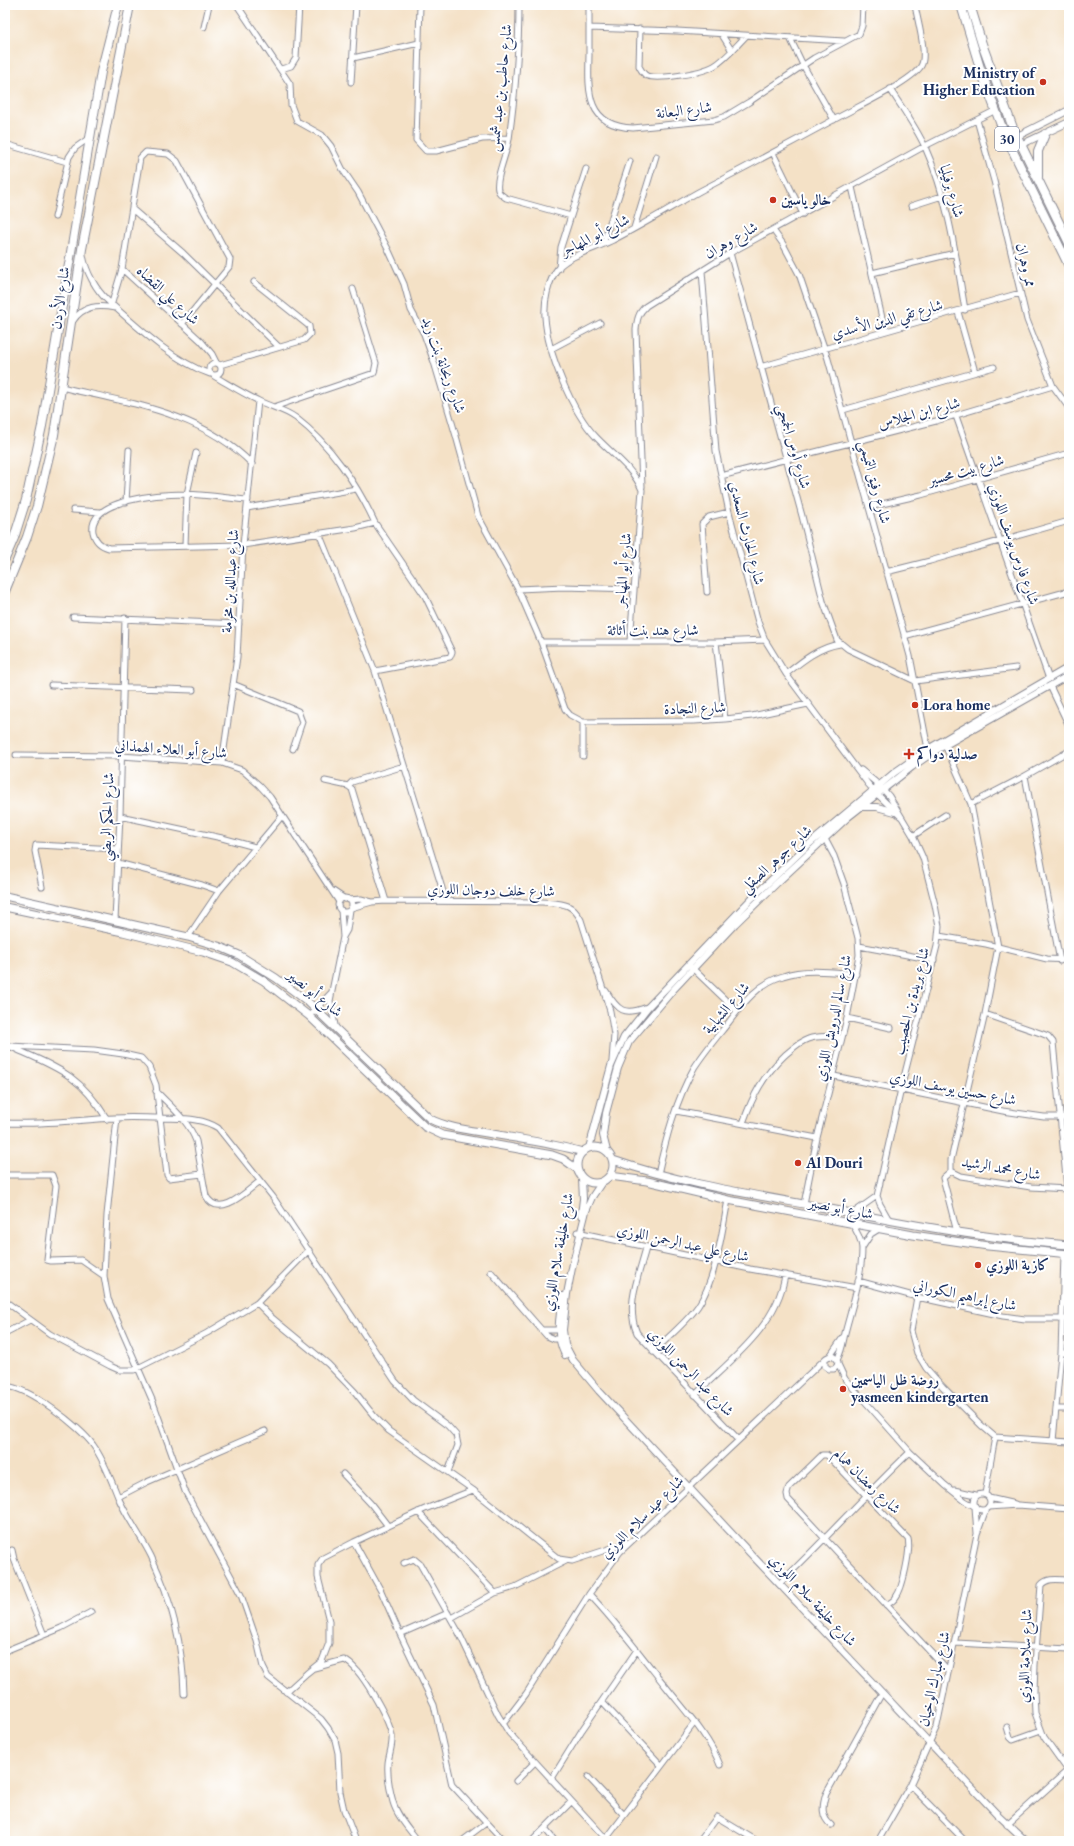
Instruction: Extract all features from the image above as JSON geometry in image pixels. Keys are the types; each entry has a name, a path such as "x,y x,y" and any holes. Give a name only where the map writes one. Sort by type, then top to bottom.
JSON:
{"main road":[{"name":"شارع الأردن","path":"5,559 14,538 26,500 42,426 89,138 101,72 118,5"},
{"name":"30","path":"961,5 971,42 1008,141 1069,266"},
{"name":"30","path":"970,5 984,50 1017,137 1069,243"},
{"name":"شارع الأردن","path":"5,591 28,536 37,506 54,435 82,249 130,6"},
{"path":"1038,178 1038,151 1045,134"},
{"name":"شارع أبو نصير","path":"5,896 188,937 218,946 245,958 276,978 316,1008 430,1119 445,1125 586,1150"},
{"name":"شارع أبو نصير","path":"5,908 123,932 211,954 232,962 264,981 309,1016 425,1127 442,1135 552,1154 563,1159 577,1169"},
{"path":"601,1148 607,1151 613,1160 610,1176 602,1182 594,1184 582,1179 577,1169 578,1160 586,1150 601,1148"},
{"name":"شارع أبو نصير","path":"613,1160 628,1166 658,1174 889,1220 957,1232 1069,1245"},
{"name":"شارع أبو نصير","path":"610,1176 647,1181 728,1200 879,1229 952,1241 1066,1254"}],"street":[{"path":"130,6 142,5"},
{"path":"204,27 209,5"},
{"name":"شارع ريحانة بنت زيد","path":"237,5 290,84 291,105 297,122 322,135 331,146 343,170 358,192 389,251 404,284 411,310 424,334 434,362 478,516 518,589 541,642 564,709 570,716 582,722"},
{"path":"281,69 291,66 296,58 300,5"},
{"path":"351,82 356,5"},
{"path":"420,5 415,130 416,140 426,151 436,151 482,139 509,138"},
{"name":"شارع حاطب بن عبد شمس","path":"519,5 518,47 509,138 498,180 500,193 506,198 571,216"},
{"name":"شارع البعانة","path":"589,5 588,82 590,96 596,110 609,123 622,127 714,120 732,113 803,65 844,41 855,37 861,30 863,5"},
{"name":"شارع أبو المهاجر","path":"630,642 642,490 638,480 631,471 581,420 561,376 546,329 546,303 550,284 559,268 568,260 634,228 834,120 890,89 920,68 923,62 924,53 915,5"},
{"path":"589,28 640,29 844,41"},
{"path":"640,29 639,66 641,72 646,76 673,76 707,70 716,65 746,36"},
{"path":"722,35 732,51"},
{"path":"790,38 803,65 834,120"},
{"path":"353,58 419,43"},
{"name":"شارع برفيليا","path":"890,89 925,146 942,196 955,253 965,310"},
{"name":"شارع وهران","path":"642,490 636,330 640,311 730,253 925,146 996,110"},
{"path":"1008,141 1069,110"},
{"name":"ممر وهران","path":"977,120 998,197 1020,293 1037,348 1053,386 1069,408"},
{"path":"1012,149 1069,123"},
{"path":"55,217 67,162 75,148 89,138"},
{"path":"5,144 67,162"},
{"name":"شارع علي القضاه","path":"216,285 229,268 229,256 177,161 168,154 150,151 144,153 140,158 122,269 208,349 218,363"},
{"path":"773,152 803,214"},
{"path":"634,228 656,156"},
{"path":"603,244 630,160"},
{"path":"559,268 561,247 586,169"},
{"path":"852,187 885,331"},
{"path":"911,206 942,196"},
{"path":"132,209 183,253 272,337 279,346"},
{"name":"شارع رفيق التميمي","path":"773,230 799,274 825,348 904,636 915,681 928,749"},
{"path":"82,249 86,267 90,276 111,305 145,333 186,363 212,375 258,401 274,407 295,418 331,452 368,508 375,523 425,596 452,652 450,657 375,671"},
{"name":"شارع أوس الجمحي","path":"730,253 802,516 822,601 828,621 840,644"},
{"path":"872,273 955,253"},
{"path":"111,305 122,269"},
{"name":"شارع الحارث السعدي","path":"702,271 716,451 729,512 758,622 765,640 786,674 875,792"},
{"path":"212,375 210,367 218,363 304,340 310,334 309,326 254,282"},
{"path":"182,324 216,285"},
{"path":"274,407 374,373 376,363 353,289"},
{"name":"شارع تقي الدين الأسدي","path":"760,367 885,331 958,312 1020,293"},
{"path":"71,323 82,310 90,307 111,305"},
{"path":"958,312 975,372"},
{"path":"552,349 600,323"},
{"path":"212,375 220,372 218,363"},
{"path":"843,410 994,367"},
{"path":"61,386 158,410 198,425 240,452 252,464"},
{"name":"شارع ابن الجلاس","path":"721,476 956,416 1053,386"},
{"name":"شارع عبدالله بن مخرمة","path":"222,763 234,684 243,545 258,401"},
{"name":"شارع فارس يوسف اللوزي","path":"956,416 1049,679"},
{"path":"126,502 128,450"},
{"path":"185,545 188,494 196,453"},
{"name":"شارع بيت محسير","path":"869,507 921,495 1069,453"},
{"path":"247,508 356,489"},
{"path":"248,500 188,494 126,502 109,507 100,512 95,520 93,530 96,540 102,546 109,548 185,545 243,545 355,528 375,523"},
{"path":"73,510 100,512"},
{"path":"708,592 702,524 709,517 729,512"},
{"path":"886,572 930,561 1069,521"},
{"path":"319,533 375,671 446,901"},
{"path":"518,589 564,587 633,589"},
{"path":"904,636 1069,590"},
{"path":"73,617 239,624"},
{"name":"شارع الحكم الربضي","path":"115,920 120,816 125,618"},
{"name":"شارع هند بنت أثاثة","path":"541,642 716,642 765,640"},
{"path":"716,642 725,719"},
{"path":"786,674 800,662 821,649 840,644 915,681 1016,668"},
{"name":"شارع جوهر الصقلي","path":"586,1150 611,1066 624,1037 648,1007 688,964 772,879 928,749 1069,667"},
{"name":"شارع جوهر الصقلي","path":"881,787 945,745 1069,675"},
{"path":"234,684 298,711 302,722 293,749"},
{"path":"51,685 193,690"},
{"path":"1050,686 1069,726"},
{"name":"شارع النجادة","path":"582,722 694,721 725,719 752,716 808,704"},
{"path":"582,722 583,756"},
{"path":"945,745 971,804 998,947"},
{"path":"971,804 1026,776 1069,750"},
{"name":"شارع أبو العلاء الهمذاني","path":"16,755 121,756 222,763 237,767 250,776 270,796 339,902"},
{"path":"348,786 352,782 404,766"},
{"name":"شارع الحارث السعدي","path":"858,769 881,787"},
{"path":"1026,776 1060,961"},
{"path":"325,781 348,786 353,793 386,901"},
{"name":"شارع بريدة بن الحصيب","path":"881,787 894,803 898,814"},
{"name":"شارع جوهر الصقلي","path":"607,1151 603,1135 606,1113 623,1053 634,1034 777,883 861,807 875,792"},
{"name":"شارع بريدة بن الحصيب","path":"875,792 898,814 913,836 929,875 935,905 938,936 934,960 877,1196"},
{"path":"861,807 877,807 898,814"},
{"path":"913,836 945,815"},
{"path":"120,816 222,838 255,847"},
{"path":"188,937 218,891 282,816"},
{"name":"شارع سالم الدرويش اللوزي","path":"804,1204 818,1138 847,1018 856,974 859,946 844,884 834,856 825,839"},
{"path":"42,887 35,852 35,847 37,844 118,849"},
{"path":"118,863 202,885 218,891"},
{"name":"شارع أبو العلاء الهمذاني","path":"333,891 347,899"},
{"path":"334,1025 330,1007 343,937 339,902 347,899 352,904 347,930 343,937"},
{"name":"شارع خلف دوجان اللوزي","path":"347,899 361,899 372,902"},
{"name":"شارع خلف دوجان اللوزي","path":"350,909 372,902 386,901 542,902 568,905 577,913 580,920 602,985 615,1043 611,1066"},
{"path":"341,910 345,912 350,909"},
{"path":"938,936 998,947 1036,957 1060,961 1069,960"},
{"path":"859,946 934,960"},
{"name":"شارع محمد الرشيد","path":"998,947 985,1014 963,1103 951,1160 951,1171 961,1176 1031,1187 1067,1189"},
{"path":"688,964 737,1011"},
{"name":"شارع الشهابية","path":"658,1174 665,1142 694,1068 737,1011 759,987 784,975 804,971 856,974"},
{"name":"شارع خلف دوجان اللوزي","path":"602,985 615,1004 622,1010 636,1012 648,1007"},
{"path":"309,1016 332,993"},
{"path":"985,1014 1036,1031 1051,1039 1054,1047 1059,1118 1069,1210"},
{"path":"847,1018 891,1028"},
{"path":"743,1123 749,1105 763,1079 771,1069 794,1047 815,1037 842,1038"},
{"path":"7,1046 94,1050 141,1058 149,1067 156,1091 167,1175 169,1178 176,1178 202,1174"},
{"path":"7,1046 60,1069 80,1083 96,1101 107,1118"},
{"name":"شارع حسين يوسف اللوزي","path":"834,1076 1032,1116 1059,1118 1069,1117"},
{"path":"156,1091 184,1119 196,1141 206,1196 210,1202 215,1205 224,1205 236,1200 260,1181"},
{"path":"676,1111 818,1138"},
{"path":"5,1123 32,1124 107,1118 160,1118 205,1121 218,1128 260,1181 395,1381 413,1400 448,1426 456,1435 458,1445 448,1472"},
{"path":"117,1118 104,1276 108,1299 153,1402 185,1491 203,1526 219,1551 241,1595 257,1641 265,1672 272,1682 321,1719 328,1728 334,1740 338,1753 340,1792 344,1810 356,1841"},
{"path":"951,1171 942,1178 957,1232"},
{"path":"5,1175 52,1175 56,1186 47,1260 81,1260 104,1276"},
{"name":"شارع خليفة سلام اللوزي","path":"582,1179 583,1206 560,1312 561,1339 566,1356 882,1693 1007,1824 1026,1841"},
{"name":"شارع خليفة سلام اللوزي","path":"578,1232 589,1203 602,1182"},
{"path":"852,1213 877,1196 889,1220"},
{"path":"653,1352 698,1305 706,1290 715,1262 728,1200"},
{"path":"829,1369 836,1368 842,1351 845,1333 857,1288 862,1248 859,1235 851,1223"},
{"path":"862,1248 871,1234 879,1229"},
{"name":"شارع علي عبد الرحمن اللوزي","path":"578,1232 715,1262 857,1288"},
{"name":"شارع عبد الرحمن اللوزي","path":"646,1248 633,1300 632,1313 637,1333 653,1352 738,1439"},
{"path":"5,1301 30,1320 61,1340 115,1369 126,1371 138,1368 207,1333 257,1303 308,1250"},
{"path":"1053,1441 1061,1353 1066,1254"},
{"name":"شارع خليفة سلام اللوزي","path":"490,1272 541,1330 550,1338 561,1339"},
{"path":"695,1395 762,1328 777,1303 783,1287 785,1275"},
{"name":"شارع إبراهيم الكوراني","path":"858,1281 917,1297 1017,1318 1069,1319"},
{"path":"917,1297 911,1331 916,1353 926,1368 943,1387 995,1437 1069,1442"},
{"path":"257,1303 271,1317 328,1364 389,1431 473,1490 559,1559 572,1561 630,1542"},
{"path":"5,1333 30,1320"},
{"name":"شارع خليفة سلام اللوزي","path":"541,1330 561,1330"},
{"path":"845,1333 830,1356 825,1360 829,1369 845,1379 910,1452 965,1502 981,1510 1018,1505 1069,1509"},
{"path":"1061,1353 1069,1353"},
{"path":"830,1356 834,1357 838,1362 845,1379"},
{"name":"شارع عيد سلام اللوزي","path":"503,1724 526,1694 602,1574 630,1542 738,1439 825,1360"},
{"name":"شارع عيد سلام اللوزي","path":"813,1372 829,1369"},
{"path":"5,1387 20,1391 34,1398 80,1430 94,1446 118,1497 151,1556 171,1605 179,1638 184,1694"},
{"path":"1056,1409 1069,1408"},
{"path":"118,1497 147,1482 265,1431"},
{"path":"987,1508 990,1503 987,1496 995,1437"},
{"path":"779,1584 826,1539 866,1494 910,1452"},
{"name":"شارع رمضان همام","path":"826,1539 788,1499 787,1494 789,1487 820,1456 824,1455 833,1461 866,1494 908,1539 908,1550 899,1592 892,1601 886,1605"},
{"path":"343,1474 371,1504 388,1526"},
{"path":"949,1488 966,1494 987,1496 1018,1505"},
{"path":"286,1692 322,1662 329,1643 329,1622 318,1577 318,1565 323,1558 418,1512 473,1490"},
{"path":"974,1506 973,1501 976,1495"},
{"name":"شارع مبارك الوخيان","path":"974,1506 977,1534"},
{"name":"شارع مبارك الوخيان","path":"878,1841 910,1785 930,1742 941,1711 977,1534 987,1508"},
{"path":"418,1512 495,1594"},
{"path":"826,1539 948,1671"},
{"path":"354,1542 381,1591 434,1705 450,1780 457,1792 504,1841"},
{"path":"12,1550 14,1559 44,1635"},
{"path":"404,1563 412,1559 418,1561 450,1616 473,1660 503,1724 514,1740 607,1840 661,1765 695,1722"},
{"path":"400,1634 450,1616 495,1594 515,1587 566,1561"},
{"name":"شارع سلامة اللوزي","path":"1068,1771 1049,1745 1041,1730 1035,1713 1034,1701 1036,1647 1041,1586 1044,1582 1049,1580 1069,1580"},
{"path":"589,1594 637,1650 695,1722 713,1750 720,1765"},
{"path":"5,1652 61,1628 91,1612"},
{"path":"956,1643 1069,1649"},
{"path":"551,1780 637,1650"},
{"path":"314,1668 344,1660 356,1669 364,1680 390,1727 392,1736 388,1765 393,1801 399,1814 418,1841"},
{"path":"831,1825 826,1820 823,1811 826,1794 882,1693"},
{"path":"602,1702 661,1765"},
{"path":"1007,1727 1010,1737 1013,1740 1041,1730"},
{"path":"516,1781 535,1762"},
{"path":"1007,1824 1068,1771"},
{"path":"588,1777 624,1815"},
{"path":"910,1785 965,1841"},
{"path":"532,1841 571,1802"},
{"path":"698,1841 717,1817 757,1841"},
{"path":"462,1841 486,1823"},
{"path":"545,1829 555,1841"}],"place":[{"name":"Ministry of Higher Education","path":"1043,82"},
{"name":"خالو ياسين","path":"773,200"},
{"name":"Lora home","path":"915,705"},
{"name":"صدلية دواكم","path":"909,754"},
{"name":"Al Douri","path":"798,1163"},
{"name":"كازية اللوزي","path":"978,1265"},
{"name":"روضة ظل الياسمين yasmeen kindergarten","path":"843,1389"}]}
